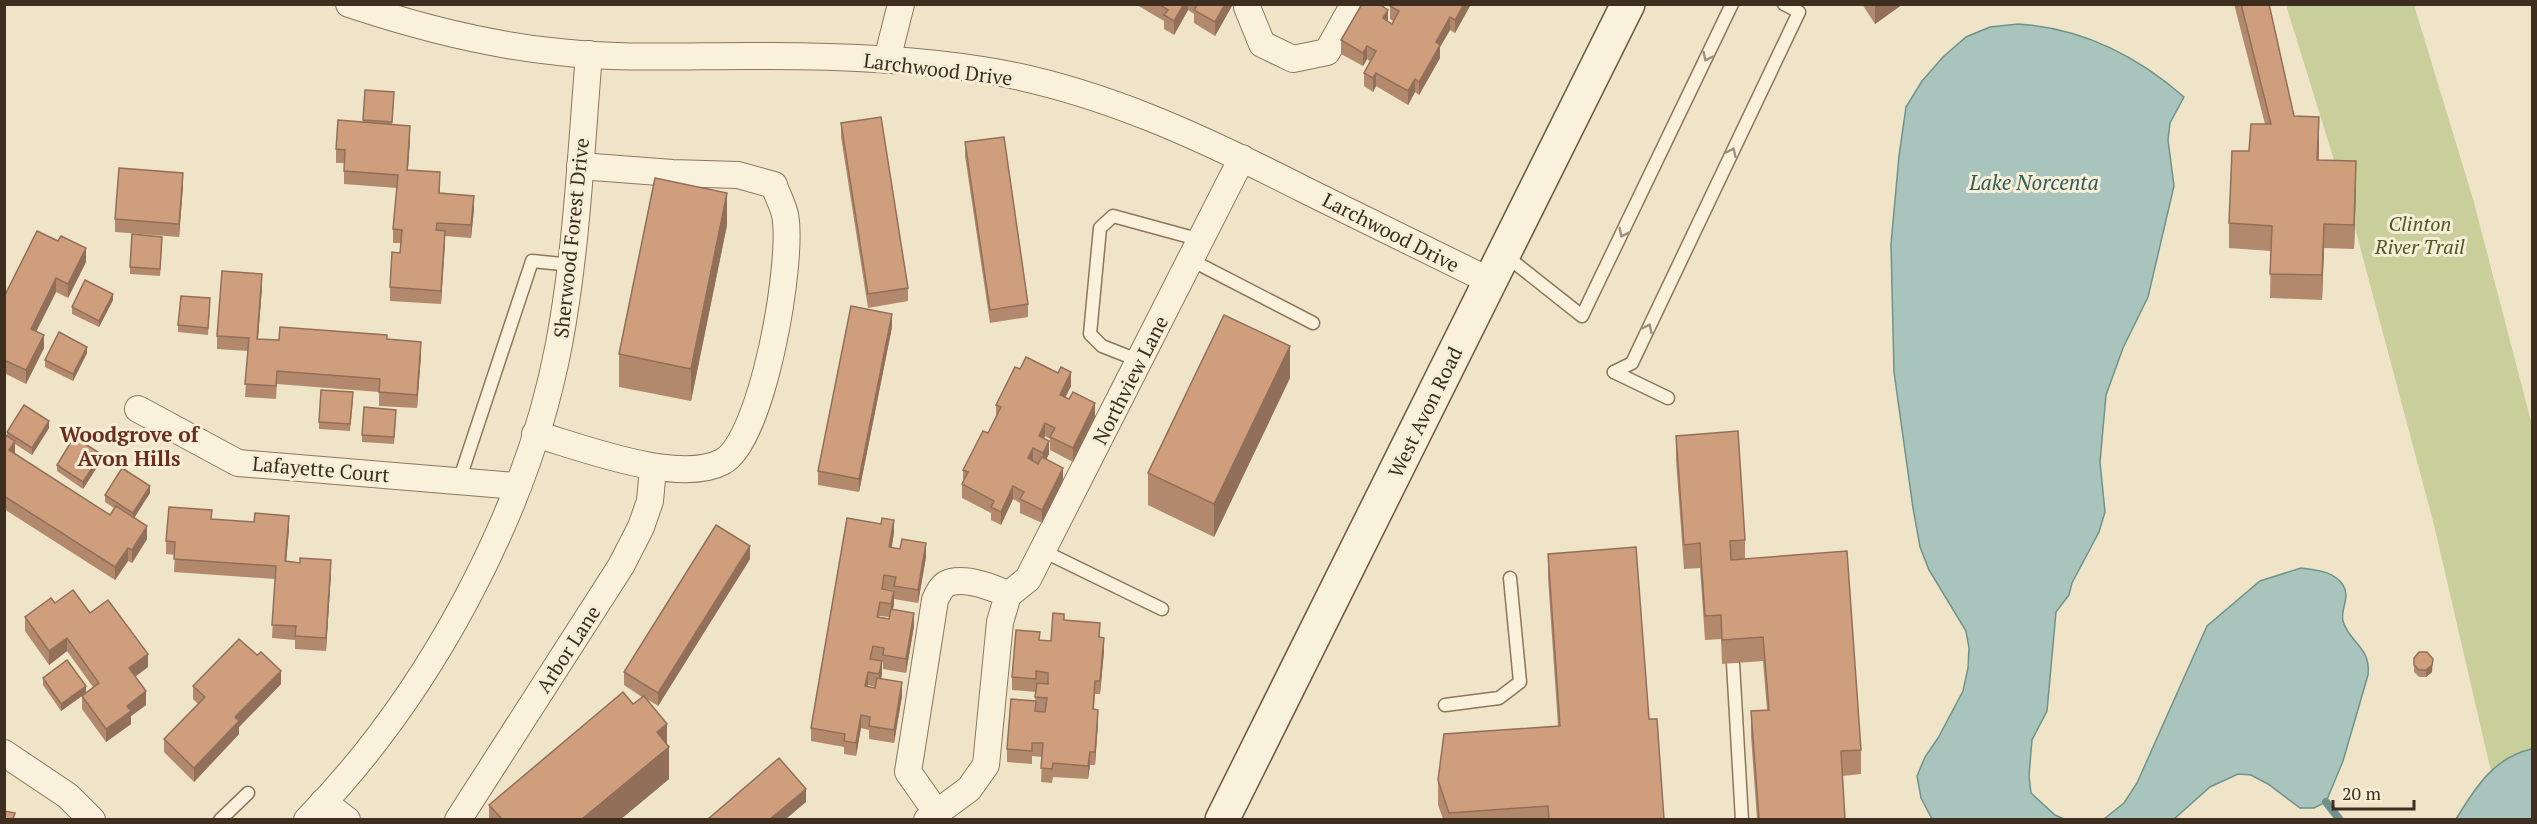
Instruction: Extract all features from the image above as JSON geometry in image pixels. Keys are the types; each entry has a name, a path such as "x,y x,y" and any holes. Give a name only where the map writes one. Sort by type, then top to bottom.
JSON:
{"main road":[{"name":"West Avon Road","path":"1222,819 1628,4"}],"street":[{"name":"Larchwood Drive","path":"349,4 464,38 559,52 649,57 771,56 887,60 983,70 1054,86 1125,108 1497,268"},
{"path":"887,60 902,4"},
{"path":"1248,4 1247,7 1262,44 1293,59 1326,52 1354,4"},
{"name":"Sherwood Forest Drive","path":"315,811 376,740 416,683 457,617 489,555 517,486 535,434 559,345 572,265 590,54"},
{"name":"Northview Lane","path":"1008,595 1028,579 1043,551 1242,158"},
{"path":"535,434 653,468 700,468 723,462 743,439 759,401 776,329 784,273 785,216 774,185 738,175 580,166"},
{"name":"Lafayette Court","path":"138,409 238,463 517,486"},
{"name":"Arbor Lane","path":"458,819 621,566 650,501 653,468"},
{"path":"951,582 986,584 1008,595 1000,622 986,765 969,789 932,816 908,772 934,600 940,589 951,582"},
{"path":"4,753 68,796 92,819"},
{"path":"315,811 347,819"}],"lane":[{"path":"1497,268 1582,316 1732,4"},
{"path":"1668,398 1614,372 1632,363 1799,12 1784,4"},
{"path":"1140,361 1102,346 1090,334 1100,228 1113,216 1196,250 1313,323"},
{"path":"459,481 532,261 572,265"},
{"path":"1043,551 1162,609"},
{"path":"1445,705 1499,698 1520,682 1510,578"},
{"path":"1733,663 1742,819"},
{"path":"220,819 248,793"}],"green space":[{"name":"Clinton River Trail","path":"2286,5 2414,5 2473,199 2532,425 2532,819 2502,819 2434,525 2355,228"}],"water":[{"name":"Lake Norcenta","path":"2018,24 2064,31 2107,46 2147,68 2184,97 2170,123 2168,140 2174,186 2148,297 2123,348 2106,395 2100,462 2105,512 2099,532 2072,583 2069,595 2056,612 2047,711 2032,740 2029,776 2031,793 2055,815 2064,819 1932,819 1921,798 1917,776 1925,757 1963,691 1969,648 1966,631 1929,570 1920,547 1913,508 1894,372 1891,244 1899,156 1906,107 1922,81 1943,57 1966,37 1990,27"},
{"path":"2301,568 2330,574 2343,585 2346,598 2343,621 2350,635 2363,651 2368,665 2368,675 2343,761 2326,802 2314,808 2300,808 2268,784 2251,775 2238,774 2210,787 2174,819 2104,819 2124,803 2137,783 2207,626 2260,581"},
{"path":"2532,749 2532,819 2456,819 2478,785 2496,766 2519,753"}],"building":[{"path":"1159,4 1184,4 1174,21 1164,15 1168,10"},
{"path":"1198,4 1225,4 1215,22 1194,10"},
{"path":"1362,4 1379,4 1388,10 1383,18 1392,24 1399,11 1390,4 1464,4 1455,20 1450,17 1436,42 1440,45 1419,82 1415,79 1408,91 1376,73 1373,78 1364,73 1376,51 1367,46 1363,53 1341,40"},
{"path":"2241,4 2269,4 2294,116 2319,117 2317,160 2356,161 2354,225 2324,224 2322,275 2270,274 2272,226 2229,223 2232,151 2249,151 2251,124 2271,124"},
{"path":"365,90 394,92 392,122 363,120"},
{"path":"881,117 908,288 868,294 841,123"},
{"path":"338,120 410,126 407,170 440,172 439,193 474,196 471,225 437,223 436,230 445,231 441,291 390,287 392,252 400,253 402,230 393,229 398,175 344,171 345,150 336,149"},
{"path":"1004,137 1028,304 990,310 965,142"},
{"path":"119,168 183,173 179,224 115,219"},
{"path":"655,178 727,193 691,369 619,354"},
{"path":"37,231 58,241 61,236 86,248 68,284 56,278 31,329 44,335 26,370 4,360 4,297"},
{"path":"132,234 162,237 160,269 130,267"},
{"path":"222,271 262,274 257,339 279,340 280,327 387,335 387,339 421,342 417,395 379,392 380,379 277,371 276,386 245,384 249,338 217,336"},
{"path":"85,280 113,294 99,321 72,307"},
{"path":"181,296 210,298 208,328 178,325"},
{"path":"851,306 892,314 859,479 818,471"},
{"path":"1224,315 1290,346 1214,504 1148,473"},
{"path":"59,332 87,347 73,374 45,360"},
{"path":"1026,357 1058,373 1061,367 1071,372 1060,395 1069,399 1073,392 1095,403 1073,448 1050,437 1055,428 1045,423 1039,436 1049,441 1043,453 1033,448 1028,458 1038,464 1042,457 1063,468 1042,510 1020,499 1024,492 1013,486 1001,512 991,507 994,501 962,484 968,472 963,470 983,431 988,433 1001,407 996,405 1015,367 1020,369"},
{"path":"321,390 353,392 350,424 319,422"},
{"path":"24,405 49,421 32,448 7,432"},
{"path":"364,407 396,410 394,437 362,435"},
{"path":"1738,431 1745,540 1730,541 1731,560 1847,551 1861,750 1841,751 1845,819 1759,819 1751,711 1769,710 1763,637 1722,640 1721,615 1705,616 1700,543 1684,545 1676,436"},
{"path":"4,434 15,441 9,450 110,515 116,506 147,526 132,550 128,548 115,567 4,496"},
{"path":"74,437 101,454 83,482 57,465"},
{"path":"122,468 150,486 133,513 105,495"},
{"path":"169,507 212,510 211,519 254,522 255,513 289,516 285,561 300,563 300,558 331,560 326,638 295,636 296,626 272,625 276,566 174,559 175,542 166,541"},
{"path":"847,518 881,524 882,518 894,520 889,547 900,549 902,539 926,543 918,590 894,586 896,577 884,575 882,589 894,591 891,604 880,602 877,617 889,619 891,609 914,613 906,659 883,655 884,648 873,646 870,659 882,661 879,674 868,672 865,686 875,688 877,678 902,682 894,730 869,726 870,717 861,715 856,743 844,741 845,734 811,728"},
{"path":"716,525 750,546 658,693 624,672"},
{"path":"1636,547 1649,719 1657,719 1664,819 1549,819 1548,806 1449,813 1438,780 1444,734 1560,726 1548,554"},
{"path":"73,590 90,613 108,600 148,654 129,668 146,691 127,706 131,711 106,729 82,696 99,683 67,638 49,651 25,617 51,598 55,603"},
{"path":"1053,613 1064,614 1064,620 1100,623 1099,637 1104,638 1100,681 1095,681 1093,709 1098,710 1095,752 1090,752 1088,766 1053,763 1052,769 1041,768 1043,743 1032,743 1032,751 1007,749 1011,699 1036,701 1035,711 1045,712 1047,698 1035,697 1037,683 1048,684 1048,673 1036,671 1036,679 1012,677 1016,630 1040,632 1039,640 1051,641"},
{"path":"239,639 257,655 261,652 281,671 235,717 239,721 194,768 164,739 205,697 193,686"},
{"path":"2419,652 2427,652 2433,659 2432,665 2426,670 2419,670 2414,665 2414,658"},
{"path":"67,660 86,686 61,704 43,678"},
{"path":"623,692 633,704 644,696 667,724 657,732 669,747 582,819 502,819 489,805"},
{"path":"779,758 806,789 770,819 708,819"},
{"path":"4,811 15,813 13,819 4,819"}],"waterway":[{"path":"2326,802 2340,820"}],"district":[{"name":"Woodgrove of Avon Hills","path":"129,446"}]}
